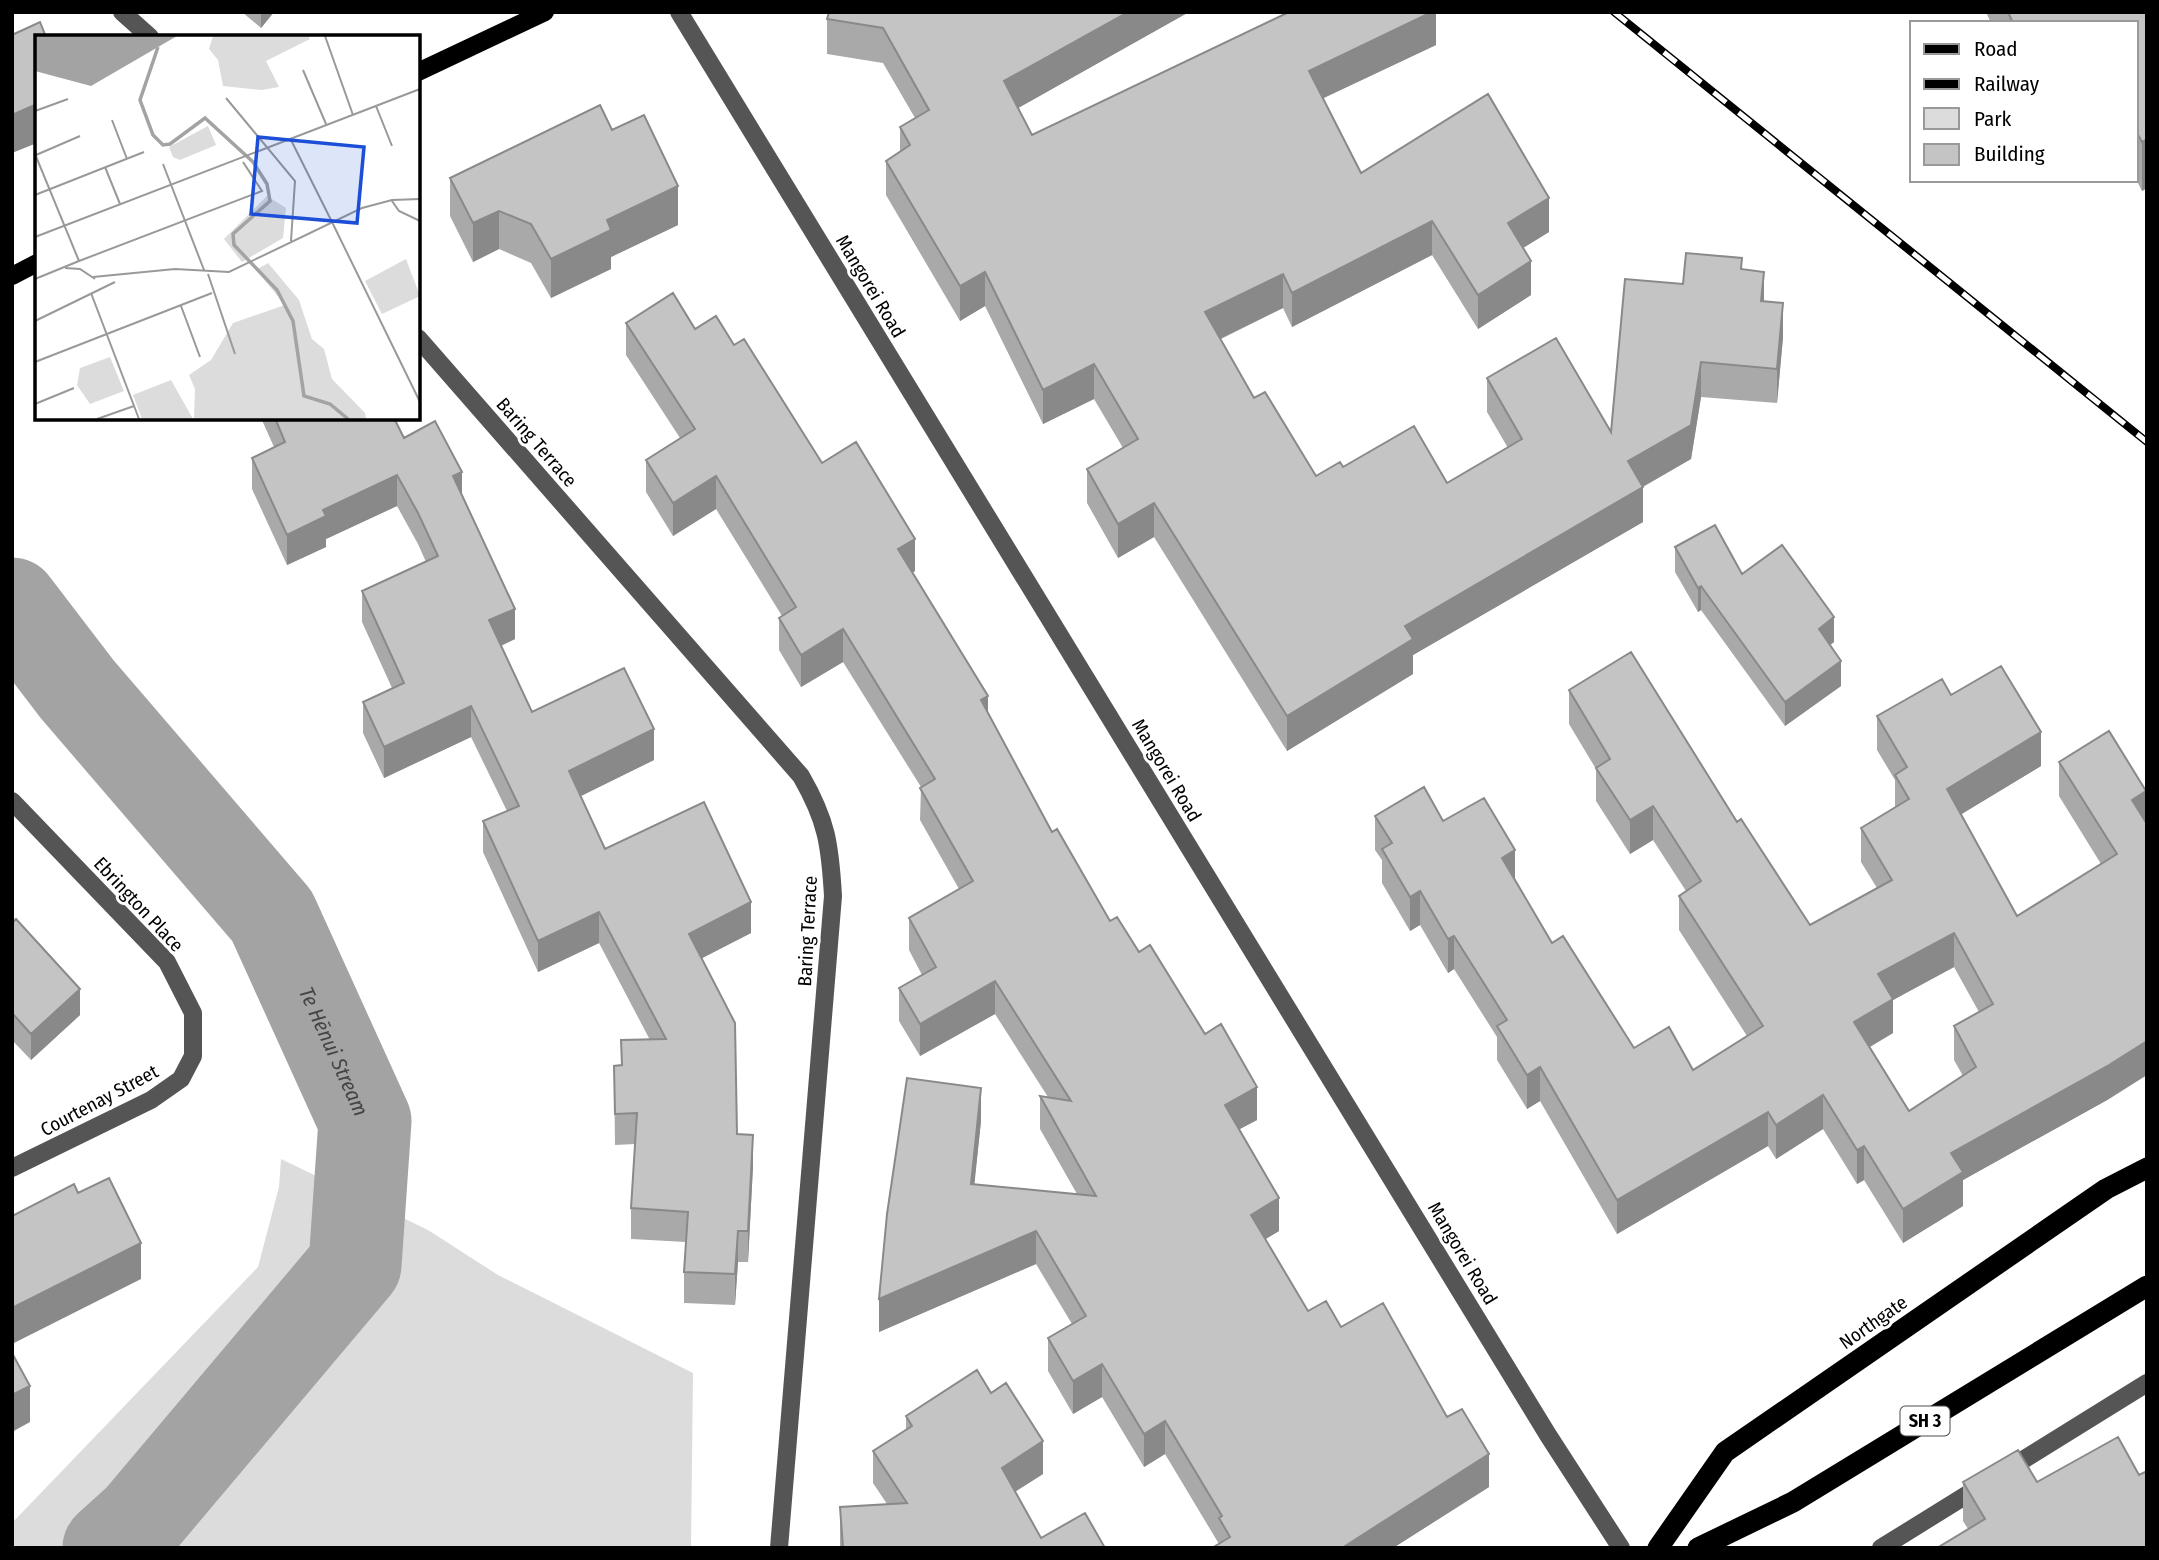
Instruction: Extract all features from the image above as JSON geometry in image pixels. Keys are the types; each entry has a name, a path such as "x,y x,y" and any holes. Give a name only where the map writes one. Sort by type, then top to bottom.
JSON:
{"highway":[{"name":"Northgate","path":"1658,1548 1725,1452 2106,1189 2147,1168"},
{"name":"SH 3","path":"1698,1548 1793,1502 2147,1286"}],"main road":[{"path":"420,71 545,12"},
{"path":"12,276 35,264"}],"street":[{"path":"122,12 148,35"},
{"name":"Mangorei Road","path":"679,12 1548,1435 1620,1548"},
{"name":"Baring Terrace","path":"420,340 801,776 821,811 830,849 833,896 779,1548"},
{"name":"Ebrington Place","path":"12,801 167,962 193,1013 193,1056"},
{"name":"Courtenay Street","path":"12,1168 151,1100 181,1079 193,1056"},
{"path":"1881,1548 2147,1383"}],"green space":[{"path":"281,1159 428,1230 498,1275 693,1373 691,1548 12,1548 12,1523 258,1267 279,1187"}],"building":[{"path":"829,12 1128,12 1004,81 1032,135 1289,12 1432,12 1309,71 1361,173 1488,94 1549,198 1508,223 1531,261 1478,295 1432,221 1292,293 1283,274 1205,312 1254,398 1265,392 1316,476 1340,462 1343,467 1414,426 1447,483 1522,439 1487,378 1556,338 1611,432 1625,279 1683,284 1686,253 1742,258 1741,269 1764,272 1761,301 1783,303 1777,369 1701,362 1691,425 1628,461 1643,487 1405,626 1413,639 1287,716 1154,503 1118,524 1087,469 1138,439 1094,364 1043,390 985,272 960,286 886,161 910,145 900,127 929,110 883,28 827,19"},
{"path":"2008,12 2147,12 2147,139 2142,142 2138,135 2138,21 2012,21"},
{"path":"40,22 45,35 35,35 35,105 12,115 12,35"},
{"path":"600,105 612,130 644,115 678,186 607,220 611,230 551,259 531,224 499,211 473,223 450,178"},
{"path":"673,293 695,329 716,316 734,345 744,339 822,463 856,442 915,539 898,549 988,696 981,700 1052,832 1057,829 1110,921 1117,917 1139,952 1150,945 1205,1034 1221,1024 1257,1087 1225,1105 1279,1198 1251,1215 1308,1311 1326,1301 1341,1327 1383,1303 1447,1417 1462,1409 1489,1454 1342,1548 1212,1548 1230,1537 1219,1518 1222,1516 1165,1421 1144,1434 1102,1364 1073,1381 1048,1338 1086,1316 1036,1231 879,1299 887,1214 907,1078 981,1088 971,1184 1096,1196 1040,1096 1071,1101 995,981 920,1024 899,988 936,967 909,918 973,881 920,788 935,779 843,629 801,655 779,618 796,607 716,476 673,503 646,460 695,429 626,323"},
{"path":"276,420 395,420 404,438 435,421 462,472 453,476 515,609 489,620 532,712 624,668 654,729 569,771 605,849 704,802 751,902 689,934 735,1023 737,1134 753,1135 748,1231 738,1231 735,1274 684,1272 688,1212 631,1208 637,1113 615,1114 614,1066 622,1065 621,1040 666,1039 599,912 538,941 483,821 519,806 471,706 384,747 363,702 404,683 362,591 438,556 418,513 397,475 323,510 326,516 287,535 252,458 285,442"},
{"path":"1715,525 1742,574 1782,545 1834,617 1819,629 1841,661 1785,702 1701,586 1698,588 1675,547"},
{"path":"1631,652 1737,822 1741,819 1810,925 1892,880 1861,828 1909,799 1895,775 1907,767 1877,716 1942,679 1951,695 2001,666 2041,732 1947,789 2017,916 2117,854 2059,762 2109,731 2146,791 2132,800 2147,824 2147,1041 1951,1153 1963,1172 1903,1209 1864,1146 1857,1150 1823,1095 1776,1125 1768,1112 1617,1200 1540,1067 1527,1075 1497,1026 1507,1020 1454,936 1448,939 1420,891 1410,897 1382,849 1392,843 1375,816 1424,787 1443,821 1484,798 1515,850 1502,858 1552,943 1563,936 1634,1048 1669,1027 1693,1070 1763,1026 1679,896 1701,881 1653,806 1630,820 1596,768 1610,759 1569,690","holes":["1954,933 1993,1004 1954,1026 1976,1067 1909,1111 1854,1022 1893,999 1878,974"]},
{"path":"16,919 80,989 31,1034 12,1013 12,923"},
{"path":"109,1178 141,1243 12,1308 12,1216 74,1184 78,1193"},
{"path":"12,1353 30,1386 12,1395"},
{"path":"977,1370 991,1393 1006,1383 1043,1441 1002,1468 1041,1538 1085,1513 1105,1548 843,1548 840,1507 907,1503 873,1451 912,1426 906,1416"},
{"path":"2118,1437 2139,1475 2147,1471 2147,1548 1937,1548 1985,1519 1963,1482 2018,1450 2037,1482"}],"waterway":[{"name":"Te Hēnui Stream","path":"12,604 77,689 272,916 365,1121 355,1265 140,1520 109,1548"}],"railway":[{"path":"1614,12 2147,442"}]}
